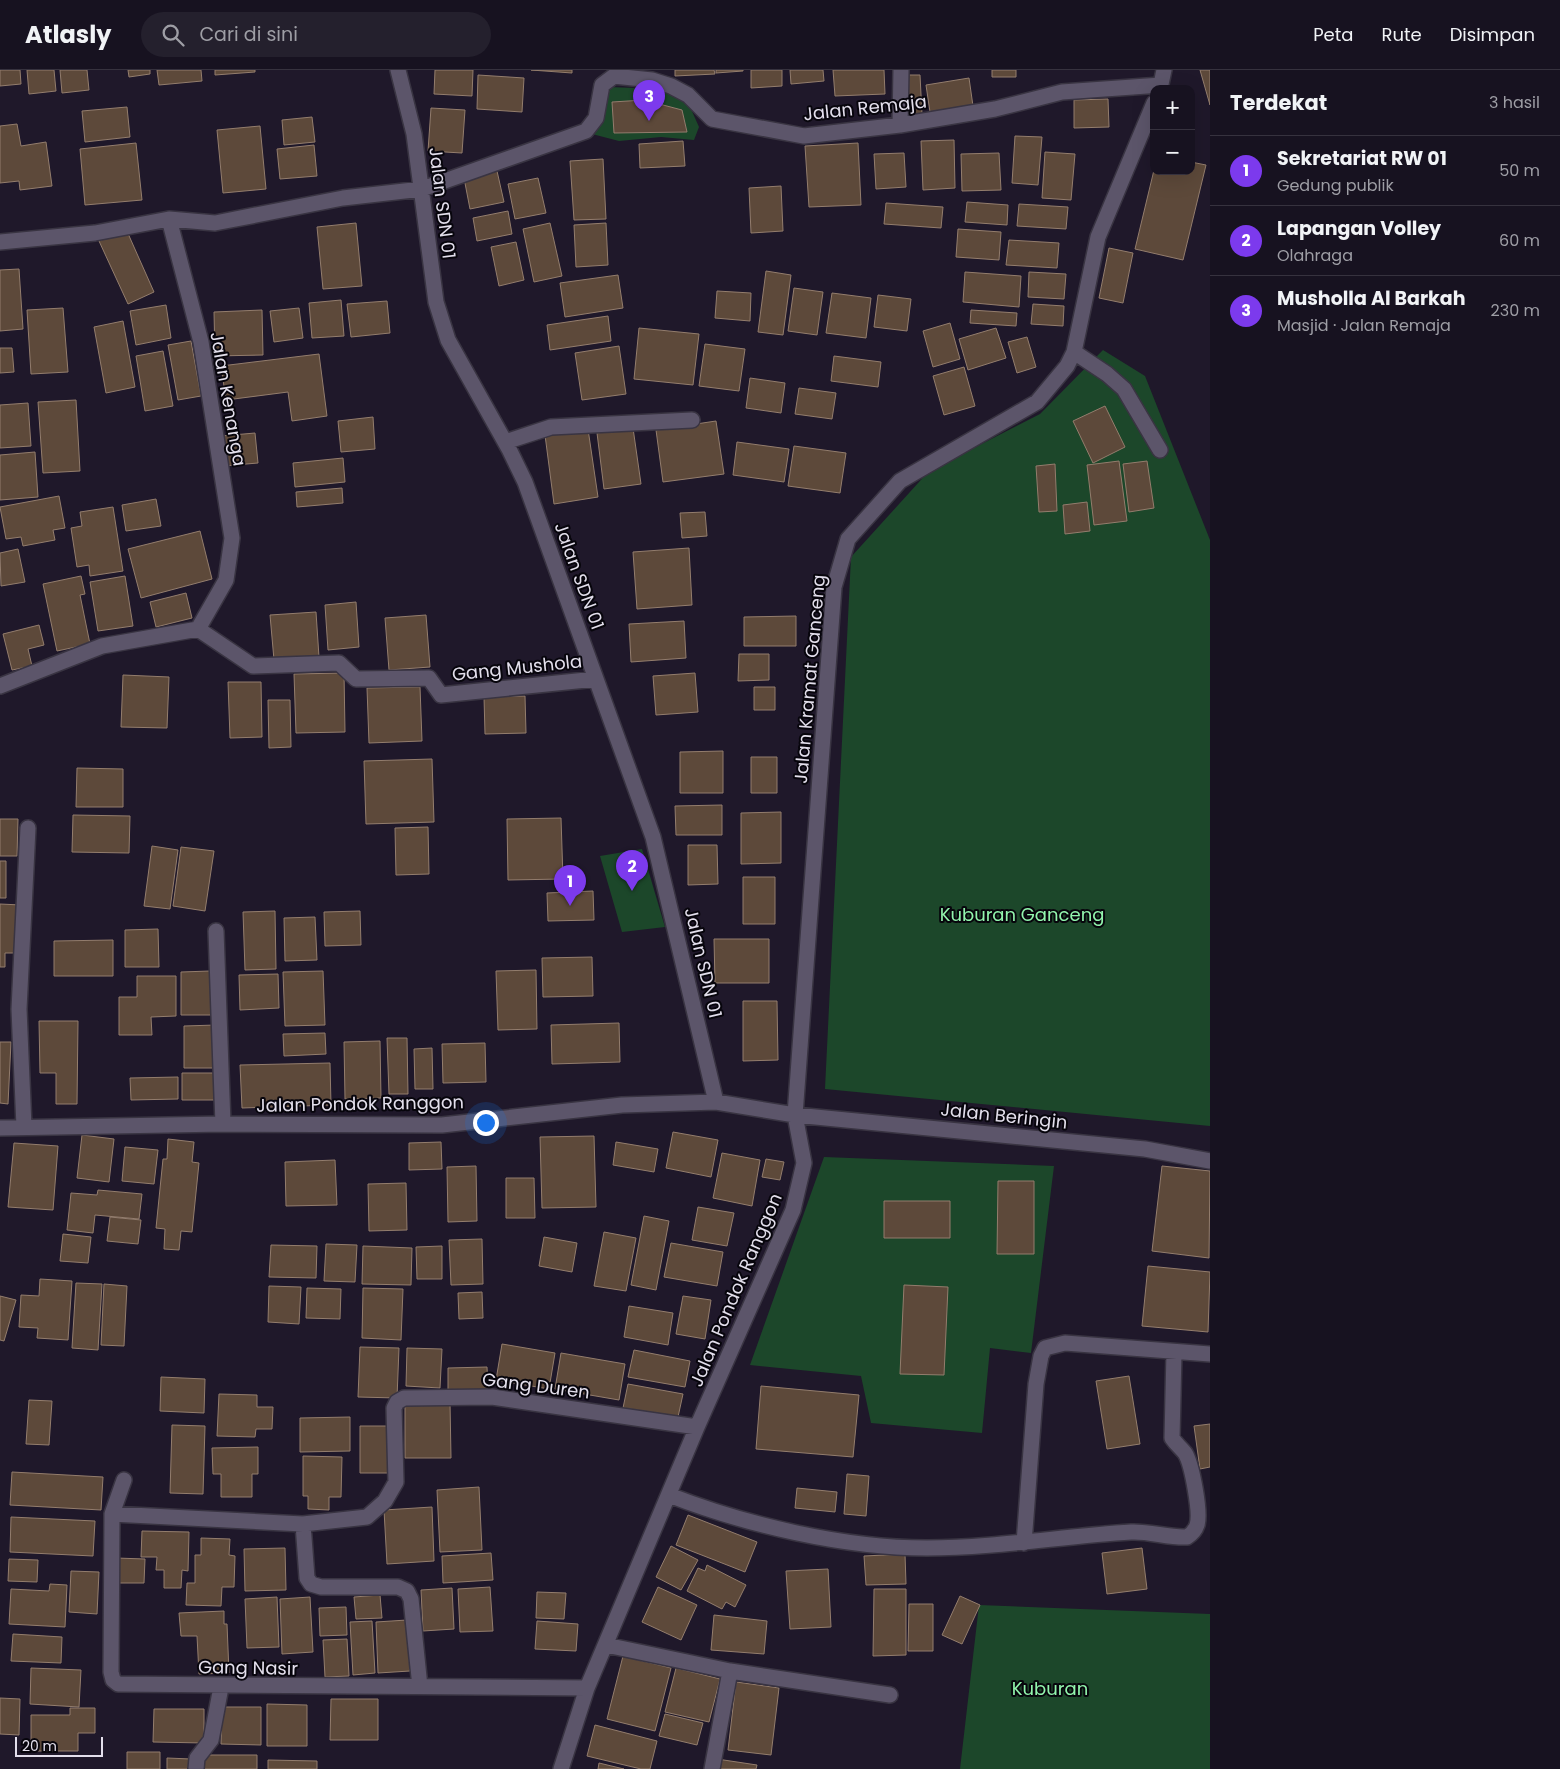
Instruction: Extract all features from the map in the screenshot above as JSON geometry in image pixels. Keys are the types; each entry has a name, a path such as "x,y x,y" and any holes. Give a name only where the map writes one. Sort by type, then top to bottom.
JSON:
{"street":[{"name":"Jalan SDN 01","path":"398,70 414,134 436,302 448,340 525,482 653,837 716,1102"},
{"path":"900,126 901,70"},
{"path":"1160,85 1164,70"},
{"name":"Jalan Remaja","path":"422,189 586,130 596,118 602,84 614,76 654,75 688,95 712,119 804,136 900,126 995,109 1062,92 1150,88"},
{"name":"Jalan Kramat Ganceng","path":"795,1115 834,587 848,540 900,481 1037,402 1067,366 1074,352 1098,236 1150,112"},
{"path":"0,242 95,233 169,219 214,223 343,198 422,189"},
{"name":"Jalan Kenanga","path":"169,219 200,342 232,538 226,580 198,629"},
{"path":"1074,352 1107,374 1124,389 1160,450"},
{"path":"505,442 551,427 692,420"},
{"path":"0,686 102,646 198,629"},
{"name":"Gang Mushola","path":"198,629 253,666 338,663 356,680 429,678 441,695 596,679"},
{"path":"24,1127 19,1009 28,828"},
{"path":"216,931 223,1124"},
{"name":"Jalan Pondok Ranggon","path":"0,1128 223,1124 442,1125 622,1105 716,1102 795,1115 804,1163 793,1210 697,1427 587,1688 561,1769"},
{"name":"Jalan Beringin","path":"795,1115 1145,1149 1210,1161"},
{"path":"1024,1543 1036,1384 1041,1356 1045,1348 1065,1343 1210,1354"},
{"path":"669,1495 740,1520 865,1544 927,1548 1024,1543 1058,1537 1134,1532 1176,1538 1187,1537 1193,1533 1198,1514 1190,1464 1184,1452 1172,1438 1174,1352"},
{"name":"Gang Duren","path":"112,1514 303,1524 367,1517 385,1500 396,1482 394,1408 397,1402 404,1398 492,1397 697,1427"},
{"name":"Gang Nasir","path":"124,1480 112,1514 112,1680 118,1684 220,1687 587,1688"},
{"path":"303,1524 308,1578 311,1584 321,1587 398,1587 407,1591 411,1599 420,1688"},
{"path":"606,1645 730,1671 890,1695"},
{"path":"712,1769 730,1671"},
{"path":"196,1769 197,1758 211,1740 220,1687"}],"green space":[{"path":"608,87 664,89 687,100 699,127 694,140 661,137 619,141 592,134","holes":["644,100 682,110 687,132 614,133 612,102"]},
{"name":"Kuburan Ganceng","path":"1103,350 1145,376 1210,540 1210,1126 825,1089 851,557 929,471 1040,414"},
{"path":"642,849 665,927 622,932 600,856"},
{"path":"824,1157 1054,1166 1031,1353 990,1348 982,1433 871,1423 861,1376 750,1365"},
{"name":"Kuburan","path":"979,1605 1210,1614 1210,1769 960,1769"}],"building":[{"path":"0,70 20,70 21,84 0,86"},
{"path":"27,70 54,70 56,91 29,94"},
{"path":"60,70 87,70 89,90 62,93"},
{"path":"128,70 150,70 150,74 129,77"},
{"path":"157,70 201,70 202,81 159,85"},
{"path":"215,70 255,70 255,72 215,75"},
{"path":"435,70 473,70 472,96 434,94"},
{"path":"531,70 572,70 572,73"},
{"path":"675,70 714,70 715,74 675,76"},
{"path":"716,70 743,70 743,71 716,73"},
{"path":"751,70 782,70 782,86 751,88"},
{"path":"790,70 823,70 824,81 791,84"},
{"path":"833,70 884,70 885,94 835,96"},
{"path":"992,70 1016,70 1016,77 992,77"},
{"path":"1200,70 1210,70 1210,105"},
{"path":"478,75 524,78 522,112 477,109"},
{"path":"907,75 920,75 922,114 909,115"},
{"path":"969,78 973,106 930,112 926,85"},
{"path":"1108,99 1109,127 1074,128 1074,100"},
{"path":"644,100 682,110 687,132 614,133 612,102"},
{"path":"127,107 130,137 85,142 82,111"},
{"path":"431,108 465,110 462,153 428,151"},
{"path":"312,117 315,142 284,145 282,120"},
{"path":"17,124 21,146 46,142 52,186 20,190 19,181 0,183 0,126"},
{"path":"260,126 266,189 223,193 217,130"},
{"path":"1015,136 1042,137 1038,185 1012,183"},
{"path":"954,140 955,188 923,190 921,141"},
{"path":"683,141 685,166 640,168 639,144"},
{"path":"136,143 142,200 85,205 80,149"},
{"path":"858,143 861,205 809,207 805,146"},
{"path":"314,145 317,176 280,179 277,149"},
{"path":"1045,152 1075,154 1071,200 1042,198"},
{"path":"904,153 906,187 876,189 874,154"},
{"path":"999,153 1001,190 962,191 961,154"},
{"path":"603,159 606,219 574,220 570,161"},
{"path":"1195,163 1206,165 1183,260 1135,249 1153,175 1195,175"},
{"path":"497,171 504,202 470,209 464,178"},
{"path":"538,178 546,213 515,219 508,184"},
{"path":"781,186 783,231 751,233 749,188"},
{"path":"967,202 1008,205 1007,225 965,222"},
{"path":"886,203 943,207 941,228 884,224"},
{"path":"1019,204 1068,207 1066,229 1017,226"},
{"path":"508,211 512,234 477,241 473,218"},
{"path":"356,223 362,286 323,289 317,227"},
{"path":"550,223 562,276 534,282 523,229"},
{"path":"606,223 608,265 576,267 574,225"},
{"path":"126,229 154,292 128,304 99,241"},
{"path":"958,229 1001,232 999,260 956,257"},
{"path":"1009,240 1059,243 1057,268 1006,265"},
{"path":"516,242 524,280 499,286 491,247"},
{"path":"1109,248 1133,253 1123,303 1099,298"},
{"path":"19,269 23,329 0,331 0,270"},
{"path":"766,271 791,275 783,335 758,332"},
{"path":"965,272 1021,276 1019,307 963,302"},
{"path":"1029,272 1066,274 1064,299 1028,297"},
{"path":"618,275 623,308 565,317 560,283"},
{"path":"794,288 823,292 817,335 788,331"},
{"path":"717,291 751,293 750,321 715,318"},
{"path":"832,293 871,298 866,338 826,333"},
{"path":"878,295 911,299 907,331 874,327"},
{"path":"341,300 344,336 312,338 309,303"},
{"path":"387,301 390,333 351,337 347,304"},
{"path":"1033,304 1064,306 1063,326 1031,324"},
{"path":"166,305 171,338 136,345 130,311"},
{"path":"63,308 68,372 31,374 27,310"},
{"path":"299,308 303,338 274,342 270,311"},
{"path":"262,310 263,355 215,356 214,312"},
{"path":"971,310 1017,313 1016,326 970,323"},
{"path":"608,316 611,341 550,350 547,325"},
{"path":"123,321 135,387 106,393 94,327"},
{"path":"950,323 960,359 933,367 923,331"},
{"path":"639,328 699,334 693,385 634,379"},
{"path":"996,328 1006,358 968,370 959,339"},
{"path":"1027,337 1036,367 1017,373 1008,342"},
{"path":"191,341 201,396 178,400 168,345"},
{"path":"705,344 745,349 739,391 699,386"},
{"path":"619,346 626,394 582,400 575,353"},
{"path":"0,348 12,348 14,372 0,373"},
{"path":"163,351 173,406 145,411 136,356"},
{"path":"319,354 327,416 292,421 288,392 226,400 221,366"},
{"path":"834,356 881,362 878,387 831,381"},
{"path":"964,367 975,406 944,415 933,376"},
{"path":"750,378 785,383 781,413 746,408"},
{"path":"799,388 836,393 832,419 795,414"},
{"path":"76,400 80,471 43,473 38,402"},
{"path":"28,403 31,446 0,448 0,405"},
{"path":"1105,406 1125,447 1093,463 1073,421"},
{"path":"373,417 375,449 341,452 338,421"},
{"path":"716,421 724,474 663,482 656,430"},
{"path":"633,428 641,484 604,489 597,433"},
{"path":"588,429 598,497 554,504 545,435"},
{"path":"255,433 258,463 223,466 221,436"},
{"path":"737,442 789,449 784,482 733,475"},
{"path":"794,446 846,453 840,493 788,486"},
{"path":"35,452 38,497 0,500 0,455"},
{"path":"343,458 345,482 295,487 293,463"},
{"path":"1119,461 1127,521 1094,525 1087,465"},
{"path":"1147,461 1154,508 1129,512 1123,464"},
{"path":"1055,464 1057,511 1039,512 1036,466"},
{"path":"342,488 343,503 297,507 296,492"},
{"path":"59,496 65,528 53,530 55,540 23,546 21,537 6,539 0,507"},
{"path":"156,499 161,526 126,531 122,505"},
{"path":"1087,502 1090,531 1065,534 1063,505"},
{"path":"113,507 123,571 90,576 89,565 77,567 71,528 82,526 80,512"},
{"path":"705,512 707,536 682,538 680,513"},
{"path":"200,531 212,579 141,598 128,549"},
{"path":"689,548 692,605 637,609 633,552"},
{"path":"18,549 25,582 1,586 0,553"},
{"path":"81,576 85,594 80,595 90,644 57,651 43,584"},
{"path":"125,576 133,626 98,631 90,582"},
{"path":"186,593 192,618 156,627 150,602"},
{"path":"356,602 359,647 328,650 325,605"},
{"path":"316,612 319,657 274,660 270,615"},
{"path":"426,615 430,667 389,670 385,618"},
{"path":"796,616 796,646 744,646 744,617"},
{"path":"684,621 686,658 631,662 629,624"},
{"path":"39,625 44,645 28,649 32,666 12,670 3,634"},
{"path":"739,654 769,654 769,680 738,681"},
{"path":"344,673 345,732 296,733 294,674"},
{"path":"695,673 698,712 656,715 653,676"},
{"path":"123,675 169,677 167,728 121,727"},
{"path":"228,682 261,682 262,737 230,738"},
{"path":"420,687 422,741 369,743 367,688"},
{"path":"754,687 775,687 775,710 754,710"},
{"path":"525,696 526,733 485,734 484,697"},
{"path":"268,700 290,700 291,747 269,748"},
{"path":"723,751 723,793 680,793 680,752"},
{"path":"751,757 777,757 777,793 751,793"},
{"path":"432,759 434,822 366,824 364,761"},
{"path":"77,768 123,769 123,807 76,807"},
{"path":"722,805 722,835 676,835 675,806"},
{"path":"781,812 781,863 741,864 741,813"},
{"path":"73,815 130,816 129,853 72,852"},
{"path":"561,818 563,879 508,880 507,819"},
{"path":"0,819 18,819 17,856 0,856"},
{"path":"428,827 429,874 396,875 395,828"},
{"path":"688,845 717,845 718,884 688,885"},
{"path":"152,846 178,850 170,909 144,906"},
{"path":"181,847 214,851 205,911 173,906"},
{"path":"0,861 6,861 6,898 0,898"},
{"path":"743,877 775,877 775,924 743,924"},
{"path":"593,891 594,920 548,921 547,893"},
{"path":"0,904 21,905 20,953 5,953 5,967 0,967"},
{"path":"275,911 276,969 245,970 243,912"},
{"path":"360,911 361,945 325,946 324,912"},
{"path":"315,917 317,960 285,961 284,918"},
{"path":"158,929 159,967 125,967 125,930"},
{"path":"714,939 769,939 769,983 715,983"},
{"path":"113,940 113,976 54,976 54,941"},
{"path":"592,957 593,996 543,997 542,958"},
{"path":"536,970 537,1029 498,1030 496,971"},
{"path":"210,971 211,1015 181,1015 181,972"},
{"path":"323,971 325,1025 285,1026 283,972"},
{"path":"278,974 279,1008 240,1010 239,975"},
{"path":"137,976 176,976 176,1016 151,1017 152,1035 119,1035 119,997 137,997"},
{"path":"743,1001 777,1001 778,1060 743,1061"},
{"path":"39,1021 78,1021 77,1104 56,1104 56,1073 40,1073"},
{"path":"619,1023 620,1062 552,1064 551,1025"},
{"path":"216,1025 216,1068 184,1068 184,1026"},
{"path":"325,1033 326,1054 284,1056 283,1034"},
{"path":"387,1038 407,1038 408,1094 389,1094"},
{"path":"380,1041 381,1098 345,1099 344,1042"},
{"path":"0,1042 11,1042 8,1104 0,1103"},
{"path":"485,1043 486,1082 443,1083 442,1044"},
{"path":"432,1048 433,1089 415,1089 414,1049"},
{"path":"330,1063 331,1105 242,1108 240,1065"},
{"path":"182,1073 215,1073 215,1100 182,1100"},
{"path":"178,1077 178,1099 131,1100 130,1078"},
{"path":"673,1132 718,1140 711,1177 666,1168"},
{"path":"82,1135 114,1139 109,1182 77,1178"},
{"path":"594,1136 596,1207 542,1208 540,1137"},
{"path":"168,1139 194,1142 192,1162 199,1163 192,1232 181,1231 179,1250 164,1249 165,1229 156,1228 163,1159 167,1159"},
{"path":"441,1142 442,1169 409,1170 409,1143"},
{"path":"616,1142 658,1149 654,1172 613,1165"},
{"path":"14,1143 58,1146 53,1210 8,1207"},
{"path":"125,1147 158,1150 154,1184 122,1181"},
{"path":"722,1153 760,1160 752,1206 713,1198"},
{"path":"766,1159 784,1162 780,1180 762,1177"},
{"path":"335,1160 337,1205 286,1206 285,1162"},
{"path":"476,1166 477,1221 448,1222 447,1167"},
{"path":"1162,1166 1210,1171 1209,1258 1152,1251"},
{"path":"506,1178 534,1178 535,1218 506,1218"},
{"path":"998,1181 1034,1181 1034,1254 997,1254"},
{"path":"406,1183 407,1230 369,1231 368,1184"},
{"path":"98,1190 142,1194 139,1219 95,1215 93,1233 67,1230 71,1193 97,1195"},
{"path":"884,1201 950,1201 950,1238 884,1238"},
{"path":"698,1207 734,1213 727,1246 692,1240"},
{"path":"644,1216 669,1221 656,1290 631,1285"},
{"path":"110,1217 141,1220 138,1244 107,1241"},
{"path":"604,1232 636,1238 626,1291 594,1286"},
{"path":"63,1234 91,1237 88,1263 60,1261"},
{"path":"544,1237 577,1243 572,1272 539,1266"},
{"path":"482,1239 483,1284 451,1285 449,1240"},
{"path":"671,1243 723,1252 717,1286 664,1277"},
{"path":"326,1244 357,1245 355,1282 324,1281"},
{"path":"271,1245 317,1246 316,1278 269,1277"},
{"path":"363,1246 412,1248 411,1285 362,1284"},
{"path":"442,1246 442,1279 417,1279 416,1247"},
{"path":"1148,1266 1210,1272 1208,1332 1142,1326"},
{"path":"40,1279 72,1281 68,1340 37,1338 38,1328 19,1327 21,1295 39,1296"},
{"path":"76,1283 102,1284 98,1350 72,1348"},
{"path":"104,1284 127,1286 124,1346 101,1345"},
{"path":"904,1285 948,1287 944,1375 900,1374"},
{"path":"269,1286 301,1287 299,1324 268,1322"},
{"path":"307,1288 341,1289 340,1319 306,1318"},
{"path":"363,1288 403,1289 401,1340 362,1338"},
{"path":"482,1292 483,1318 459,1319 458,1293"},
{"path":"0,1296 16,1300 4,1341 0,1340"},
{"path":"683,1296 711,1300 705,1339 676,1334"},
{"path":"629,1306 673,1313 668,1345 624,1337"},
{"path":"502,1344 555,1353 549,1389 496,1380"},
{"path":"360,1347 399,1348 397,1398 358,1397"},
{"path":"407,1348 442,1349 440,1388 406,1386"},
{"path":"634,1350 690,1361 685,1387 628,1377"},
{"path":"561,1353 625,1364 619,1400 555,1389"},
{"path":"487,1367 488,1389 448,1391 448,1368"},
{"path":"1129,1376 1140,1444 1107,1449 1096,1381"},
{"path":"161,1377 205,1379 204,1413 160,1411"},
{"path":"628,1384 683,1394 678,1417 623,1408"},
{"path":"761,1386 859,1395 853,1457 756,1449"},
{"path":"219,1394 257,1395 257,1407 273,1407 272,1429 256,1429 255,1437 217,1436"},
{"path":"29,1400 52,1401 49,1445 26,1444"},
{"path":"450,1403 451,1458 405,1458 405,1404"},
{"path":"350,1417 350,1451 300,1452 300,1418"},
{"path":"1210,1424 1210,1467 1200,1469 1194,1426"},
{"path":"172,1425 205,1426 203,1494 170,1493"},
{"path":"360,1426 389,1426 389,1473 360,1473"},
{"path":"258,1447 258,1474 252,1474 252,1497 221,1497 221,1474 213,1474 212,1448"},
{"path":"303,1456 342,1457 341,1497 329,1497 329,1510 308,1509 308,1496 303,1496"},
{"path":"12,1472 103,1477 101,1510 10,1505"},
{"path":"847,1474 869,1476 866,1516 844,1514"},
{"path":"479,1487 482,1550 440,1552 437,1490"},
{"path":"797,1488 837,1492 835,1512 795,1508"},
{"path":"432,1507 434,1561 387,1564 384,1510"},
{"path":"688,1515 757,1542 745,1572 676,1545"},
{"path":"11,1517 95,1521 93,1556 10,1552"},
{"path":"142,1531 189,1532 188,1571 182,1570 181,1588 164,1588 164,1570 156,1570 157,1557 141,1557"},
{"path":"201,1538 230,1539 229,1555 235,1556 234,1587 222,1587 221,1606 186,1605 187,1583 195,1583 195,1555 201,1555"},
{"path":"671,1546 698,1560 681,1590 656,1577"},
{"path":"285,1548 286,1590 245,1591 244,1549"},
{"path":"1142,1548 1147,1589 1107,1594 1102,1553"},
{"path":"491,1553 493,1580 443,1583 442,1556"},
{"path":"905,1554 906,1584 866,1585 864,1556"},
{"path":"116,1558 145,1559 144,1583 115,1583"},
{"path":"9,1559 38,1560 37,1582 8,1581"},
{"path":"707,1565 746,1585 735,1607 726,1602 722,1609 687,1591 698,1568 705,1571"},
{"path":"828,1569 831,1627 790,1629 786,1571"},
{"path":"71,1571 99,1572 97,1614 69,1612"},
{"path":"50,1584 67,1585 65,1627 9,1624 11,1589 49,1591"},
{"path":"490,1587 493,1631 460,1632 458,1589"},
{"path":"658,1587 697,1605 681,1640 642,1622"},
{"path":"452,1588 454,1629 423,1631 421,1590"},
{"path":"874,1589 906,1589 906,1655 873,1656"},
{"path":"537,1592 566,1593 564,1619 536,1618"},
{"path":"380,1595 382,1618 356,1619 354,1597"},
{"path":"960,1596 980,1605 962,1644 942,1635"},
{"path":"277,1597 279,1647 247,1648 245,1599"},
{"path":"310,1597 313,1652 282,1654 280,1599"},
{"path":"909,1604 933,1604 933,1651 908,1651"},
{"path":"346,1607 347,1635 320,1636 319,1608"},
{"path":"224,1611 224,1624 227,1624 229,1673 199,1674 197,1636 181,1636 179,1613"},
{"path":"714,1615 767,1621 764,1654 711,1650"},
{"path":"407,1620 410,1671 378,1673 376,1622"},
{"path":"372,1621 375,1673 353,1675 350,1622"},
{"path":"537,1621 578,1624 576,1651 535,1649"},
{"path":"13,1634 62,1637 61,1663 11,1661"},
{"path":"347,1639 349,1676 325,1677 323,1640"},
{"path":"623,1656 671,1668 655,1731 607,1719"},
{"path":"31,1668 81,1670 79,1707 30,1704"},
{"path":"676,1668 720,1679 709,1722 665,1712"},
{"path":"736,1682 779,1688 771,1755 728,1750"},
{"path":"0,1698 20,1699 19,1735 0,1734"},
{"path":"331,1699 378,1699 378,1740 330,1740"},
{"path":"267,1704 307,1705 307,1746 267,1746"},
{"path":"222,1707 261,1707 261,1745 221,1744"},
{"path":"70,1708 95,1708 95,1733 78,1733 78,1751 31,1751 31,1715 70,1715"},
{"path":"154,1709 204,1709 204,1743 153,1742"},
{"path":"665,1714 703,1723 697,1745 659,1736"},
{"path":"595,1725 657,1741 650,1769 641,1769 587,1756"},
{"path":"127,1752 160,1752 160,1769 127,1769"},
{"path":"203,1755 257,1755 257,1769 203,1769"},
{"path":"167,1758 191,1759 191,1769 167,1769"},
{"path":"717,1759 757,1765 756,1769 715,1769"},
{"path":"268,1760 317,1761 317,1769 268,1769"},
{"path":"599,1763 624,1769 598,1769"}],"place":[{"name":"Musholla Al Barkah","path":"649,121"},
{"name":"Lapangan Volley","path":"632,891"},
{"name":"Sekretariat RW 01","path":"570,906"}]}
